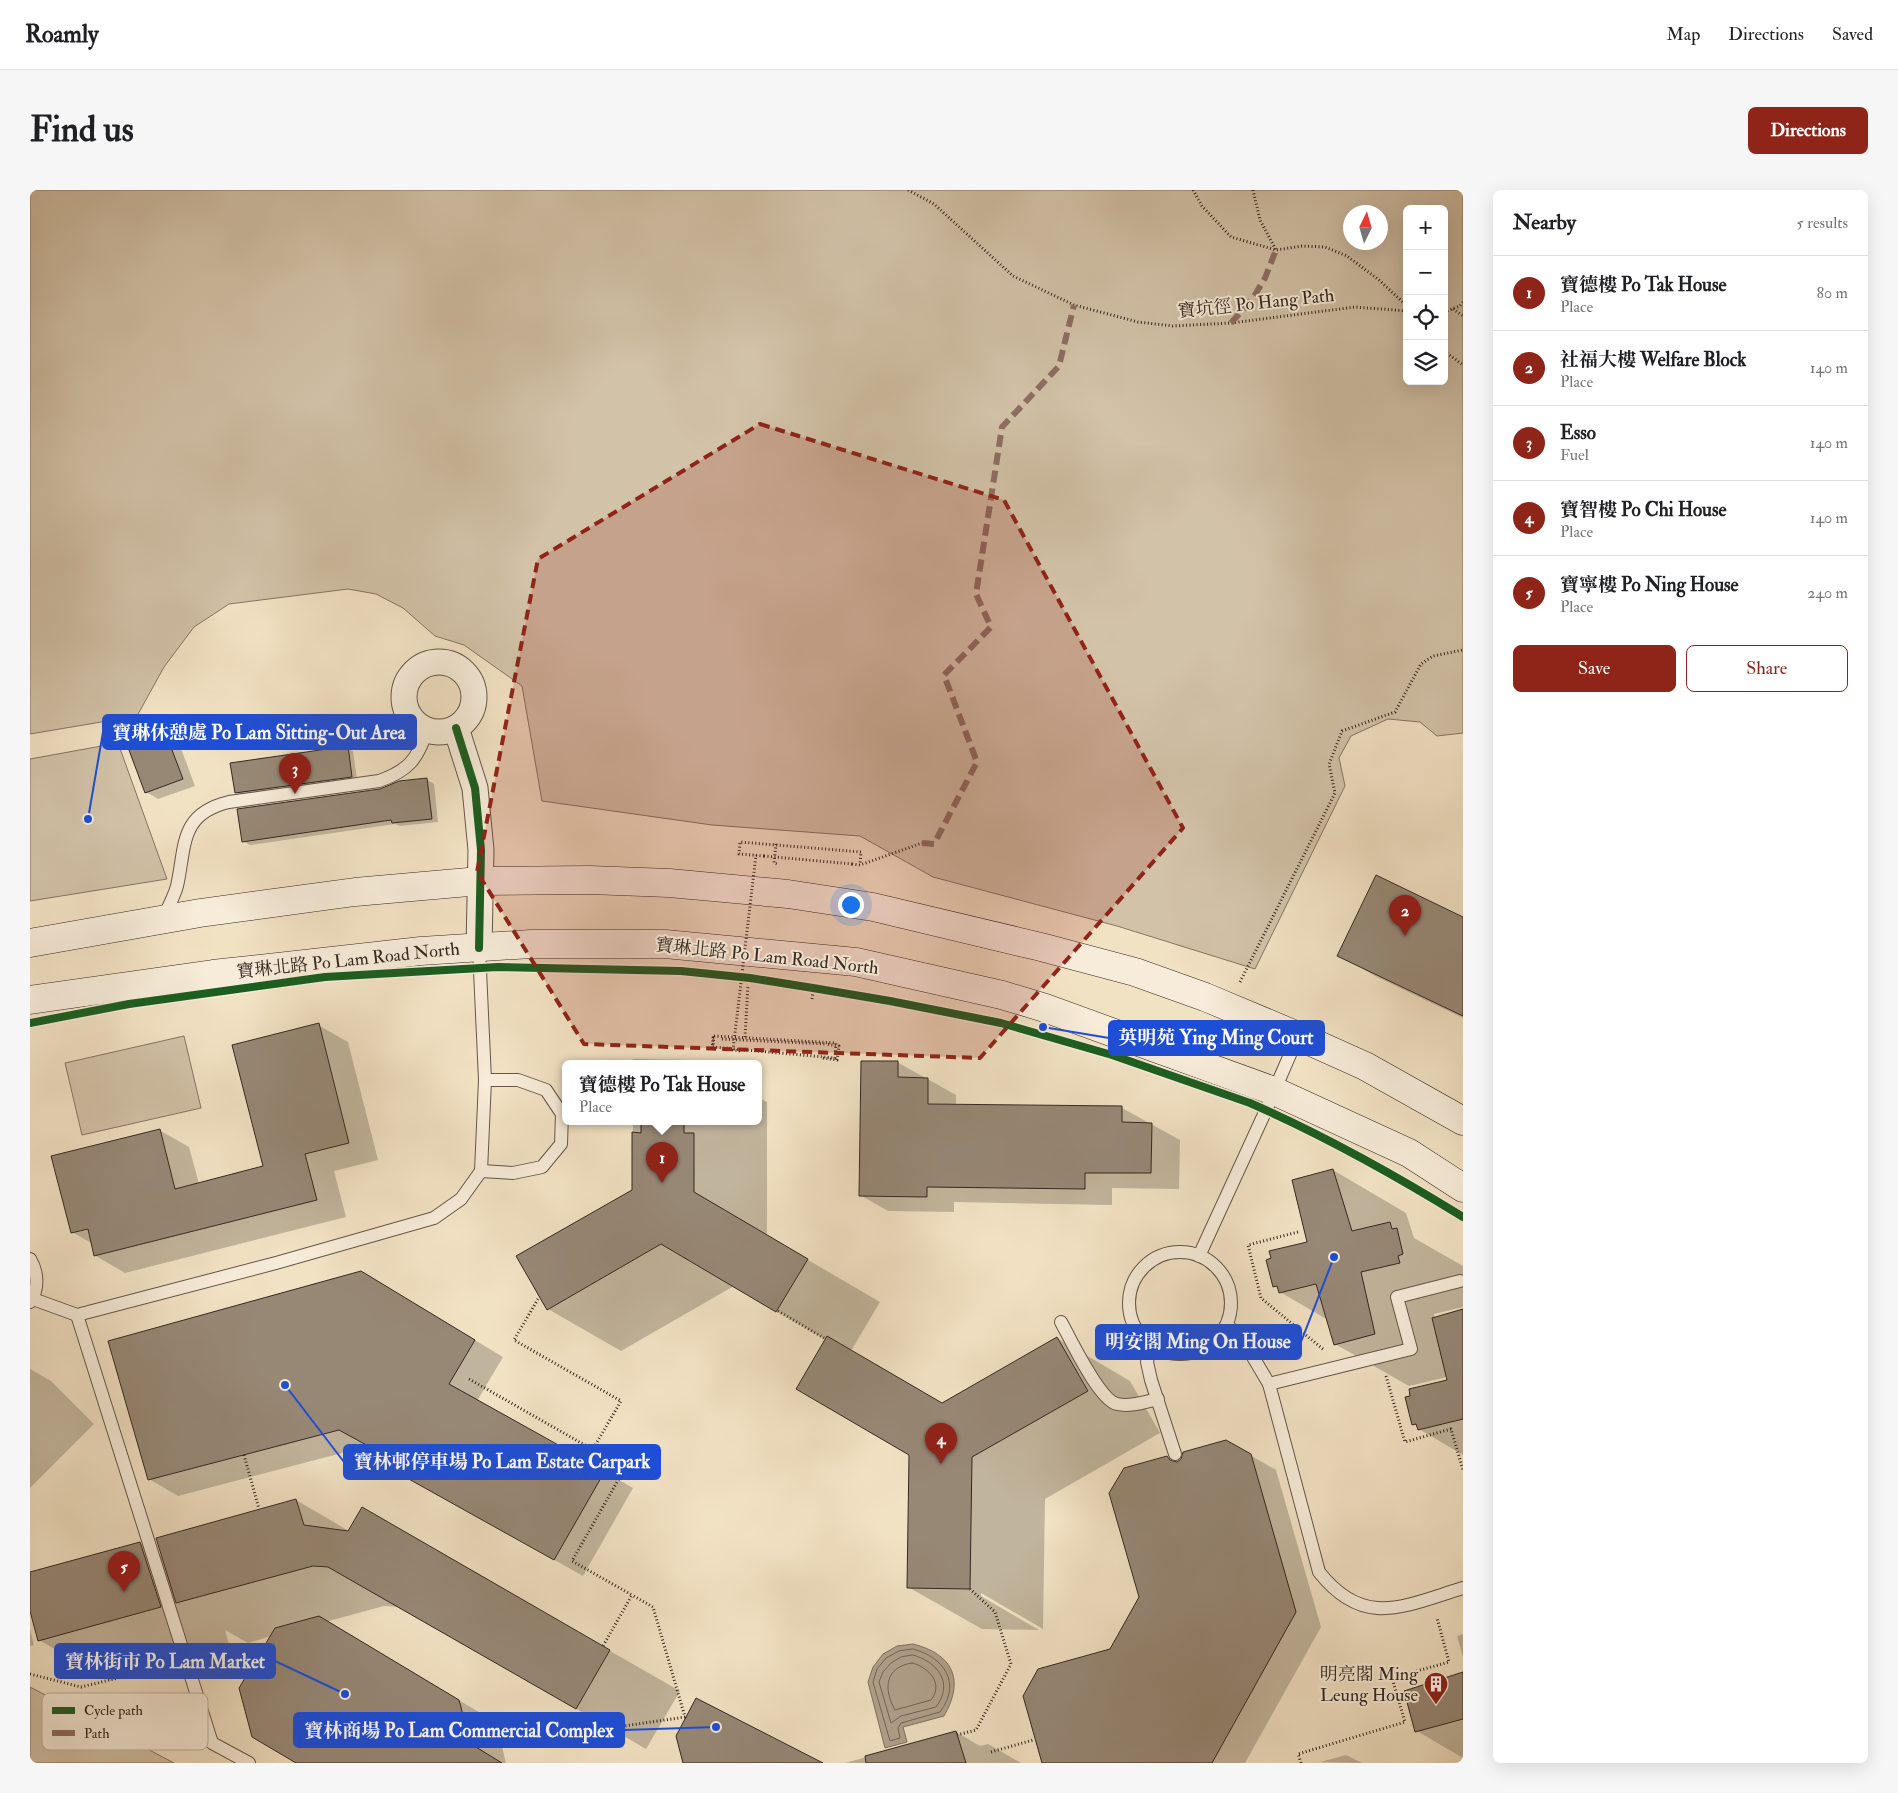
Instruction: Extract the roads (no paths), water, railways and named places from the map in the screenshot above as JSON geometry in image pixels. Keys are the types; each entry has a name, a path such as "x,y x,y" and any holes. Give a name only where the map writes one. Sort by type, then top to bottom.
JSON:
{"main road":[{"path":"30,943 163,918 355,892 480,880 590,880 669,883 788,894 872,907 1041,946 1135,972 1205,997 1365,1066 1463,1121"},
{"name":"寶琳北路 Po Lam Road North","path":"30,1000 205,975 421,951 531,944 665,944 856,962 1011,997 1274,1091 1409,1153 1463,1188"}],"street":[{"path":"440,662 451,664 461,670 468,678 473,689 474,700 471,711 465,721 456,728 436,732 427,730 416,724 409,716 405,705 404,694 406,684 416,672 429,664 440,662"},
{"path":"456,728 475,788 481,850 479,948"}],"lane":[{"path":"163,918 176,888 186,836 202,813 214,806 229,802 379,781 405,768 415,758 427,730"},
{"path":"30,1259 36,1273 36,1286 31,1300 77,1315 276,1263 434,1218 461,1199 481,1171 485,1080 479,948"},
{"path":"1200,1256 1298,1036"},
{"path":"481,1171 513,1173 542,1166 561,1144 562,1129 562,1114 546,1090 518,1080 485,1080"},
{"path":"1183,1252 1200,1256 1212,1263 1222,1274 1229,1287 1232,1299 1227,1325 1208,1348 1194,1353 1180,1355 1166,1353 1150,1346 1138,1334 1131,1319 1128,1303 1131,1286 1139,1272 1152,1260 1166,1254 1183,1252"},
{"path":"1269,1384 1411,1349 1398,1297 1460,1282"},
{"path":"77,1315 196,1693"},
{"path":"1061,1322 1099,1391 1115,1404 1134,1404 1158,1399"},
{"path":"1227,1325 1243,1340 1269,1384 1319,1572 1331,1587 1346,1599 1364,1606 1384,1609 1403,1606 1463,1588"},
{"path":"1150,1346 1147,1362 1151,1380 1175,1454"},
{"path":"208,1730 212,1743 249,1763"}],"water":[{"path":"913,1644 938,1654 946,1662 954,1680 954,1691 944,1716 903,1727 907,1742 885,1748 868,1682 873,1667 883,1654 897,1646"}],"place":[{"name":"Esso","path":"295,794"},
{"name":"寶琳休憩處 Po Lam Sitting-Out Area","path":"88,819"},
{"name":"社福大樓 Welfare Block","path":"1405,936"},
{"name":"英明苑 Ying Ming Court","path":"1043,1027"},
{"name":"寶德樓 Po Tak House","path":"662,1183"},
{"name":"明安閣 Ming On House","path":"1334,1257"},
{"name":"寶林邨停車場 Po Lam Estate Carpark","path":"285,1385"},
{"name":"寶智樓 Po Chi House","path":"941,1464"},
{"name":"寶寧樓 Po Ning House","path":"124,1592"},
{"name":"寶林街市 Po Lam Market","path":"345,1694"},
{"name":"明亮閣 Ming Leung House","path":"1436,1705"},
{"name":"寶林商場 Po Lam Commercial Complex","path":"716,1727"}]}
